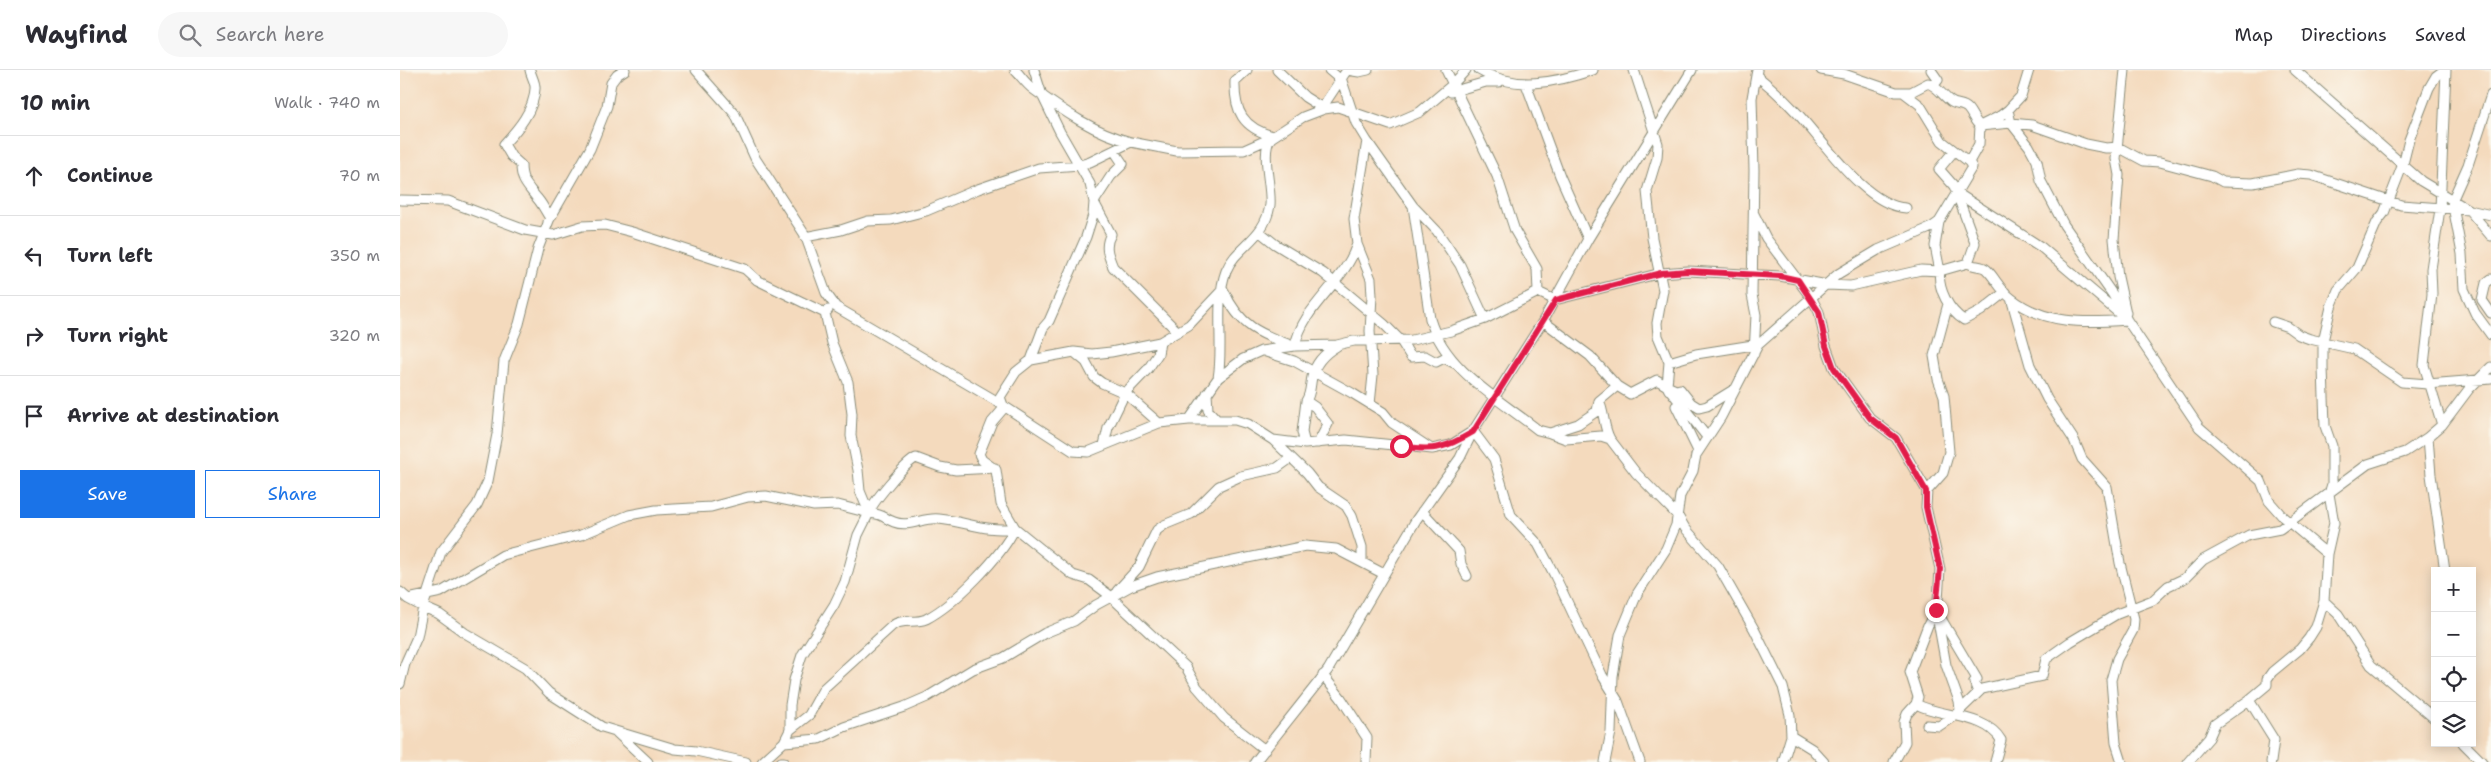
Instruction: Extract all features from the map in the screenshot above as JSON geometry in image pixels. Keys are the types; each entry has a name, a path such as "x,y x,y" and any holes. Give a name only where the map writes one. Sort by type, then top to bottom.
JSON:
{"street":[{"path":"530,70 536,88 533,98 524,121 504,144 511,156 521,165 521,177 527,187 537,197 550,218"},
{"path":"400,684 405,664 417,636 426,595 441,552 477,505 488,482 497,434 504,361 519,324 543,233 590,149 607,106 611,83 616,75 625,70"},
{"path":"696,70 735,114 754,158 805,237 826,293 836,307 1073,451 1088,452 1159,423 1188,420 1235,420 1248,424 1273,440 1318,487 1346,506 1352,516 1362,547 1362,561"},
{"path":"1015,70 1032,88 1105,136 1177,151 1244,150 1272,137 1303,117 1324,109 1338,107 1390,126 1420,112 1440,95 1454,88 1486,82 1526,84 1561,79 1593,70"},
{"path":"1034,70 1042,95 1090,184 1094,202 1111,234 1107,240 1107,255 1113,267 1178,332"},
{"path":"1247,70 1235,81 1236,107 1252,128 1272,137"},
{"path":"1277,70 1305,97 1324,109"},
{"path":"1329,70 1342,81 1356,123 1367,141 1413,206 1437,231 1460,265 1485,319"},
{"path":"1324,109 1325,103 1342,81 1347,70 1359,72 1368,70"},
{"path":"1446,70 1496,176 1515,232 1537,269 1538,292"},
{"path":"1454,88 1466,70"},
{"path":"1478,70 1504,82"},
{"path":"1634,70 1655,131 1657,158 1647,191 1652,238 1661,273 1663,290 1657,323 1658,336 1669,362 1667,386 1698,451"},
{"path":"1255,762 1323,675 1422,511 1460,458 1473,432 1544,321 1588,239 1692,70"},
{"path":"1821,70 1844,74 1902,92 1911,92 1923,84 1934,85 1950,101 1962,104 1970,110 1972,117 1980,126 1980,144 1969,162"},
{"path":"1931,70 1938,80 1934,85"},
{"path":"1980,126 2000,116 2021,96 2029,70"},
{"path":"2125,70 2116,159 2119,175 2114,239 2118,278 2127,320"},
{"path":"2295,70 2421,181 2453,205 2491,215"},
{"path":"2188,762 2209,738 2215,724 2267,685 2267,679 2272,672 2303,646 2316,627 2324,601 2327,554 2334,523 2330,494 2332,484 2332,446 2325,426 2323,341 2331,307 2338,290 2357,268 2403,164 2409,140 2429,88 2436,76 2445,70"},
{"path":"2442,425 2428,384 2424,365 2432,294 2431,269 2440,209 2445,70"},
{"path":"1757,72 1798,113 1849,176 1861,186 1898,208 1906,208"},
{"path":"1604,762 1611,732 1614,692 1613,676 1620,635 1637,594 1666,549 1678,516 1680,496 1693,471 1698,451 1721,417 1753,350 1756,315 1752,295 1754,214 1752,98 1757,72"},
{"path":"1526,84 1560,176 1588,239"},
{"path":"1902,92 1920,105 1942,141 1969,162 1972,167 1939,222 1935,246 1940,271 1938,281 1948,304 1957,316 1964,320 2008,295"},
{"path":"2491,95 2453,205 2462,254 2464,289 2475,313 2491,335"},
{"path":"2008,110 2011,123 2030,146 2037,161 2041,181 2064,225 2199,427 2261,481 2269,501 2287,522 2327,554"},
{"path":"1980,126 2011,123 2032,125 2086,144 2106,148 2118,147 2144,161 2160,162 2212,176 2223,182 2253,183 2298,174 2311,175 2388,201 2414,207 2440,209 2453,205"},
{"path":"1218,378 1222,289 1226,271 1260,232 1270,204 1266,151 1272,137"},
{"path":"1367,141 1354,219 1357,244 1371,280 1373,374 1370,404"},
{"path":"805,237 842,230 868,221 891,220 926,211 978,189 1039,168 1080,165 1115,152 1131,142"},
{"path":"1954,151 1939,169 1954,186 1975,243 1968,263"},
{"path":"1031,360 1043,328 1049,321 1086,237 1093,215 1094,202 1111,176 1123,164 1115,152"},
{"path":"400,192 413,200"},
{"path":"1956,193 2041,247 2127,320"},
{"path":"400,200 448,201 525,230 553,235 582,226 605,225 632,232 745,269 757,280 825,313"},
{"path":"1413,206 1430,319 1435,335 1455,363 1538,430 1566,439 1601,436 1610,439"},
{"path":"2469,210 2491,236"},
{"path":"1754,214 1766,238 1812,299 1819,312 1826,346 1834,368 1870,418 1896,438 1926,491 1926,507 1940,569 1936,610 1946,664 1959,701 1957,713"},
{"path":"1669,362 1696,354 1753,350 1828,286 1838,274 1864,258 1939,222"},
{"path":"1260,232 1274,244 1323,273 1401,341 1411,357 1425,356 1436,362 1444,358 1455,363"},
{"path":"1295,346 1299,330 1306,317 1334,284 1354,256 1357,244"},
{"path":"1538,292 1556,300 1661,273 1688,271 1752,275 1798,280 1828,286 1851,286 1921,270 1940,271 1968,263 1986,268 2008,295 2045,317 2060,321 2127,320"},
{"path":"2491,279 2486,283 2482,300 2491,313"},
{"path":"1004,408 1000,397 1016,372 1031,360 1074,352 1092,354 1111,352 1160,342 1195,320 1222,289"},
{"path":"1222,289 1238,315 1250,327 1261,334 1295,346"},
{"path":"1188,420 1218,378 1244,359 1261,351 1295,346 1337,345 1354,341 1401,341 1435,335 1485,319 1538,292"},
{"path":"2008,295 2034,374 2047,399 2074,440 2082,459 2106,487 2120,563 2133,609 2133,630 2117,659 2111,680 2116,743 2122,762"},
{"path":"1926,491 1943,473 1949,452 1944,396 1938,379 1934,356 1948,304"},
{"path":"825,313 830,308 836,307"},
{"path":"825,313 832,343 845,372 851,397 851,436 860,491 870,510"},
{"path":"1544,321 1590,356 1617,386 1630,394 1657,380 1676,390 1680,389 1699,408 1714,402 1735,389"},
{"path":"2273,322 2288,327 2299,335 2354,349 2402,382 2428,384 2491,379"},
{"path":"1104,445 1108,428 1125,393 1148,369 1158,354 1160,342"},
{"path":"1305,444 1302,432 1306,401 1314,373 1320,360 1337,345"},
{"path":"1261,351 1294,361 1370,404 1383,412 1392,423 1432,450"},
{"path":"1074,352 1086,362 1094,377 1102,383 1125,393 1159,423"},
{"path":"1928,725 1939,726 1957,713 1978,692 2000,684 2042,676 2046,659 2117,614 2154,600 2168,586 2185,578 2204,560 2249,535 2280,529 2287,522 2330,494 2355,472 2368,464 2405,452 2442,425 2460,400 2491,367"},
{"path":"1550,433 1578,424 1596,410 1599,401 1617,386"},
{"path":"1667,386 1707,437"},
{"path":"1207,393 1208,410 1217,420"},
{"path":"1306,401 1315,407 1328,424 1318,443"},
{"path":"1599,401 1604,412 1604,429 1610,439 1636,473 1678,516 1685,528 1718,566 1774,668 1788,702 1791,736 1783,762"},
{"path":"1004,408 992,422 979,454 982,460 995,468 1001,504 1015,528 1073,575 1090,580 1112,597 1186,667 1197,687 1224,718 1265,750"},
{"path":"1273,440 1305,444 1346,440 1432,450 1451,445 1473,432"},
{"path":"1473,432 1494,458 1511,515 1538,544 1602,675 1614,692 1640,762"},
{"path":"2428,437 2428,456 2444,567"},
{"path":"790,730 792,688 802,655 834,605 845,582 858,535 870,510 898,473 916,458 940,467 956,470 995,468"},
{"path":"1112,597 1139,567 1157,530 1164,525 1191,514 1219,486 1241,476 1277,468 1291,458"},
{"path":"408,599 441,592 503,555 581,535 629,515 656,510 711,507 748,497 766,496 814,506 838,506 870,510 883,514 894,522 910,524 922,520 939,519 988,529 1015,528"},
{"path":"1422,511 1459,551 1461,564 1467,576"},
{"path":"762,762 784,742 790,730 809,714 824,688 897,622 924,620 966,587 998,554 1015,528"},
{"path":"784,742 819,739 844,726 920,700 973,669 1003,658 1045,633 1074,621 1096,605 1131,586 1157,577 1209,568 1290,548 1324,547 1336,549 1384,574"},
{"path":"400,592 408,599 439,614 465,633 525,668 550,693 602,727 675,749 696,751 746,762"},
{"path":"2324,601 2338,614 2371,665 2431,717"},
{"path":"1936,610 1977,679 1974,682 1978,692"},
{"path":"1894,762 1905,742 1904,722 1906,714 1916,704 1918,697 1910,672 1928,625 1936,610"},
{"path":"1323,675 1338,692 1367,738 1366,762"},
{"path":"2249,700 2274,740 2271,762"},
{"path":"1916,704 1926,710 1957,713 1990,726 2001,740 1995,762"},
{"path":"615,731 648,762"},
{"path":"1791,736 1812,749 1824,762"},
{"path":"2466,747 2474,758 2482,762"}],"route":[{"path":"1401,446 1432,450 1451,445 1473,432 1556,300 1661,273 1688,271 1780,276 1798,280 1819,312 1826,346 1834,368 1870,418 1896,438 1906,452 1926,491 1928,520 1940,569 1936,610"}]}
